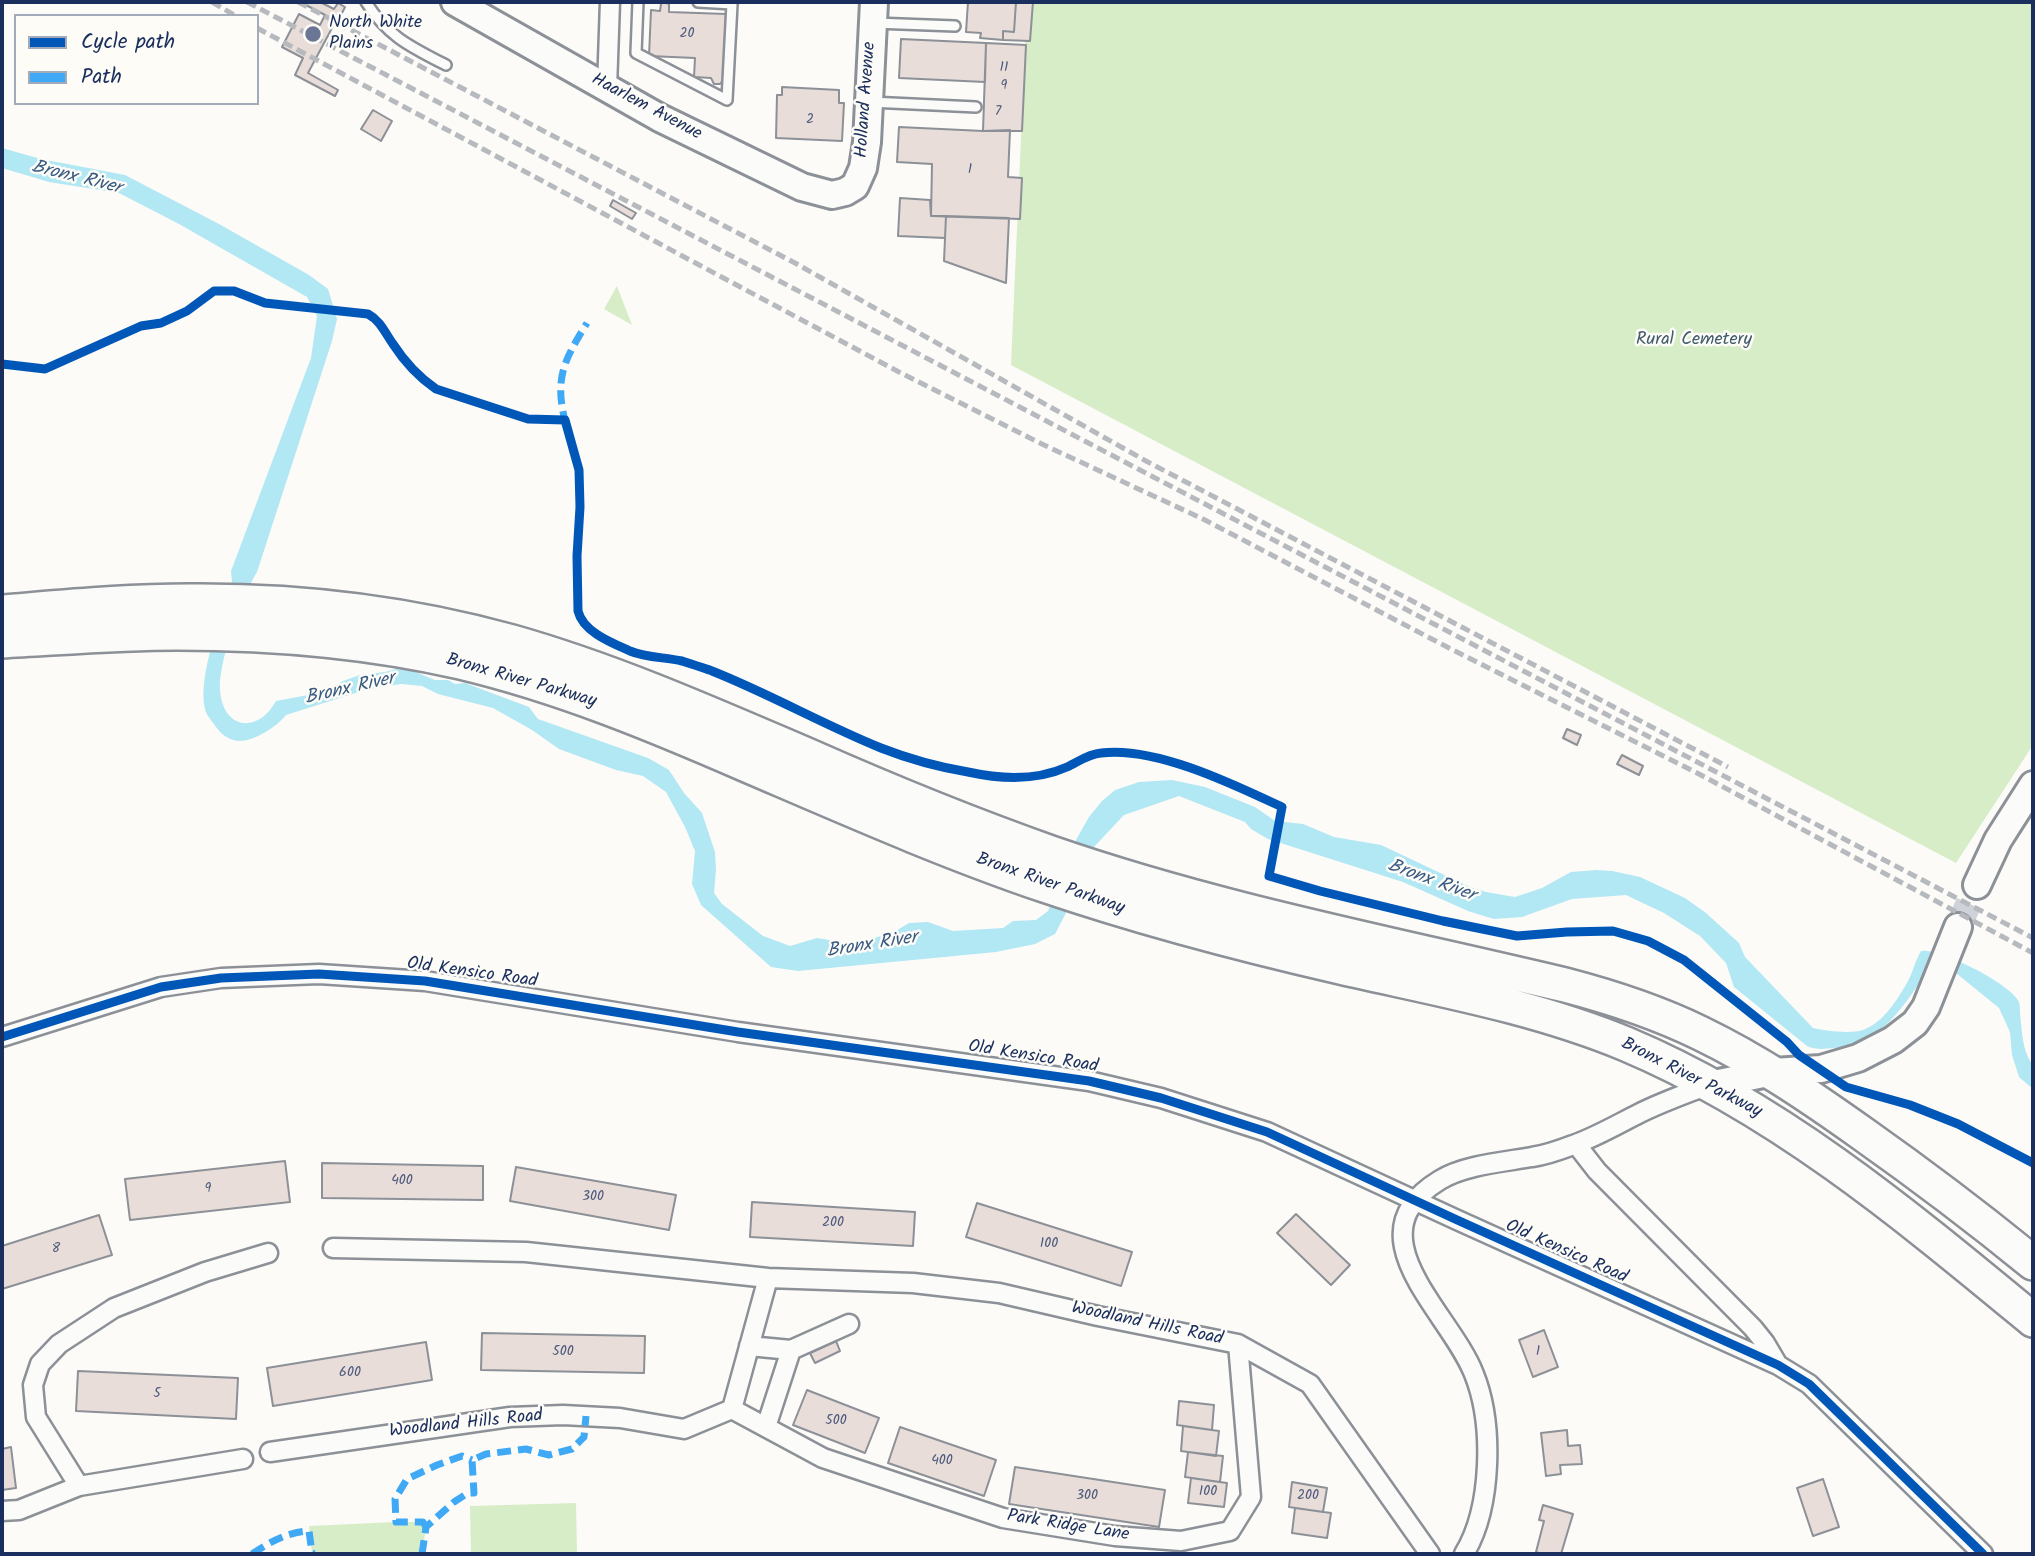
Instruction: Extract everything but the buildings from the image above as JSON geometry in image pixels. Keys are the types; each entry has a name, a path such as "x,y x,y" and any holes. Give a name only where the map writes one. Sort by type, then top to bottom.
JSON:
{"highway":[{"name":"Bronx River Parkway","path":"2,612 120,603 268,603 346,610 419,621 546,652 648,688 901,796 1055,854 1096,884 1242,943 1487,1000 1545,1016 1656,1057 1766,1118 1838,1167 1937,1242 2033,1320"},
{"name":"Bronx River Parkway","path":"2,641 187,633 253,635 326,640 396,649 466,664 535,683 637,718 901,831 1044,885 1096,884 1252,912 1600,994 1700,1033 1773,1073 1891,1154 2033,1263"}],"street":[{"name":"Haarlem Avenue","path":"455,2 660,118 802,187 823,194 845,192"},
{"path":"607,88 610,2"},
{"name":"Holland Avenue","path":"845,192 855,186 863,168 867,142 873,12"},
{"path":"1977,885 1998,840 2033,786"},
{"path":"1464,1554 1477,1520 1484,1490 1486,1425 1480,1392 1464,1353 1411,1271 1405,1257 1403,1228 1415,1200 1441,1179 1491,1163 1535,1157 1576,1144 1671,1098 1709,1085 1773,1073 1821,1069 1858,1058 1893,1040 1915,1023 1926,1007 1954,936"},
{"name":"Old Kensico Road","path":"2,1037 160,987 221,978 319,974 425,981 738,1032 1088,1081 1161,1098 1267,1132 1778,1365 1809,1384 1983,1554"},
{"name":"Old Kensico Road","path":"1576,1144 1597,1171 1753,1328 1765,1342 1778,1365"},
{"name":"Woodland Hills Road","path":"333,1248 526,1252 768,1278 913,1283 999,1293 1098,1316 1238,1343 1310,1384 1430,1554"},
{"path":"79,1486 36,1418 33,1385 40,1364 59,1344 114,1308 205,1272 268,1253"},
{"path":"732,1409 768,1278"},
{"path":"749,1346 791,1350 849,1324"},
{"name":"Park Ridge Lane","path":"732,1409 823,1458 1003,1518 1115,1536 1181,1541 1230,1531 1251,1497 1238,1343"},
{"path":"766,1427 791,1350"},
{"name":"Woodland Hills Road","path":"270,1452 510,1417 620,1418 684,1429 732,1409"},
{"path":"2,1511 19,1510 79,1486 243,1458"}],"lane":[{"path":"366,2 387,31 412,48 446,65"},
{"path":"638,2 636,53 727,100 732,4 698,2"},
{"path":"873,12 955,26"},
{"path":"868,102 976,107"}],"green space":[{"name":"Rural Cemetery","path":"1027,2 2033,2 2033,745 1956,863 1011,365"},
{"path":"617,286 632,325 604,309"},
{"path":"576,1503 577,1554 471,1554 470,1506"},
{"path":"423,1522 426,1527 422,1554 312,1553 309,1526"}],"water":[{"name":"Bronx River","path":"2,148 41,159 125,175 219,224 309,275 328,289 337,319 332,341 257,572 238,613 223,664 220,690 227,713 234,720 251,723 269,712 276,701 324,692 360,675 396,669 413,671 435,680 465,683 529,707 538,719 648,758 669,770 684,793 702,813 715,852 714,893 722,904 763,936 790,946 817,938 855,944 894,932 909,923 928,922 953,931 1003,928 1013,921 1036,920 1048,911 1077,838 1102,801 1115,790 1139,782 1172,780 1205,787 1255,807 1275,821 1303,824 1334,837 1381,845 1486,892 1515,897 1542,888 1571,872 1612,871 1640,877 1685,898 1706,913 1739,943 1745,957 1813,1028 1852,1032 1870,1027 1889,1010 1900,995 1921,951 1943,955 1989,977 2019,1002 2025,1047 2033,1065 2033,1089 2019,1077 2012,1055 2010,1032 1999,1008 1956,973 1928,970 1890,1021 1865,1040 1850,1046 1814,1048 1807,1046 1734,987 1726,963 1700,936 1664,913 1626,895 1572,899 1522,917 1494,919 1468,911 1403,882 1268,839 1245,822 1179,796 1124,815 1092,849 1055,934 1035,944 996,952 798,971 771,967 701,905 692,884 695,851 666,792 643,776 616,770 559,749 493,708 438,694 422,686 401,684 368,689 286,715 271,729 251,739 239,741 229,738 218,730 206,711 203,696 207,663 232,582 231,571 311,358 317,316 307,297 119,193 49,182 2,168"}],"tunnel":[{"path":"1958,927 1977,885"}],"railway":[{"path":"212,2 233,14"},
{"path":"247,2 2033,938"},
{"path":"298,2 795,263 1146,461 1728,767"},
{"path":"259,29 899,372 1044,445 1203,519 1449,648 1699,774 2033,953"}],"marked path":[{"path":"566,425 561,395 563,371 587,323"},
{"path":"422,1554 426,1527 454,1502 468,1493 474,1493 472,1460 486,1454 526,1449 549,1455 572,1449 584,1437 586,1416"},
{"path":"426,1527 423,1522 396,1522 395,1499 407,1479 462,1456 472,1460"},
{"path":"252,1554 279,1538 309,1531 314,1554"}],"cycle path":[{"path":"2,364 45,369 141,326 161,323 187,311 214,291 234,291 265,303 368,314 380,324 407,363 436,389 528,419 565,420 579,470 578,611 586,625 607,640 636,653 682,661 712,671 881,748 946,768 993,776 1030,777 1055,772 1096,754 1122,752 1145,755 1193,769 1282,807 1269,876 1443,921 1517,936 1613,931 1648,941 1684,960 1787,1042 1799,1055 1846,1087 1910,1105 1958,1124 2033,1163"},
{"path":"2,1037 161,987 221,978 319,974 425,981 738,1032 1089,1081 1161,1098 1267,1132 1778,1365 1809,1384 1983,1554"}],"place":[{"name":"North White Plains","path":"313,34"}]}
